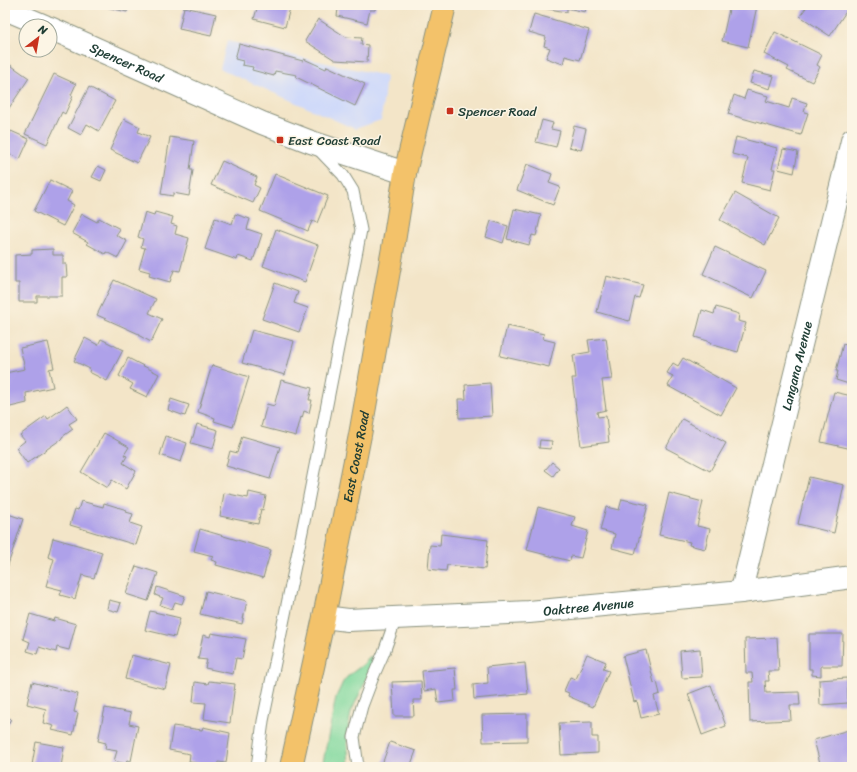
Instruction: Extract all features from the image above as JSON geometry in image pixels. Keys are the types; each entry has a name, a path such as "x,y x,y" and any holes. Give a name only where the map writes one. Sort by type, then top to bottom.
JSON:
{"main road":[{"name":"East Coast Road","path":"292,767 324,617 360,435 404,173 445,5"}],"street":[{"path":"5,9 26,18"},
{"name":"Spencer Road","path":"58,32 262,123 310,142 404,173"},
{"name":"Langana Avenue","path":"741,592 852,139"},
{"name":"Oaktree Avenue","path":"324,617 348,620 530,612 741,592 852,577"}],"lane":[{"path":"257,767 263,721 305,517 361,230 353,191 343,175 310,142"},
{"path":"358,767 354,737 362,706 372,677 384,652 396,618"}],"shaded area":[{"path":"227,41 386,76 381,120 355,129 220,69"}],"green space":[{"path":"369,657 377,657 351,712 347,735 349,767 322,767 336,697 343,682 348,676 365,663"}],"building":[{"path":"107,5 129,5 127,12 106,7"},
{"path":"258,5 278,5 290,8 285,27 254,19"},
{"path":"322,5 376,5 375,10 370,10 367,23 337,16 338,9"},
{"path":"543,5 587,5 585,12 567,8 567,12 543,8"},
{"path":"730,5 757,6 748,47 722,41"},
{"path":"808,5 847,5 849,7 830,36 800,16"},
{"path":"184,7 216,14 211,36 179,29"},
{"path":"534,14 589,30 580,60 565,56 563,64 546,58 550,48 544,46 546,37 529,32"},
{"path":"318,19 346,37 362,38 361,44 368,45 367,62 335,60 305,41"},
{"path":"775,32 822,55 817,65 820,67 812,82 787,70 789,67 764,54"},
{"path":"239,44 303,61 304,59 326,69 327,66 365,84 355,106 296,77 297,75 275,71 274,76 252,70 253,67 242,65 243,61 235,59"},
{"path":"9,64 29,78 7,111 5,110 5,69"},
{"path":"754,71 774,76 770,89 750,83"},
{"path":"54,74 76,84 71,95 73,96 65,114 62,112 47,144 25,134"},
{"path":"89,87 115,101 99,131 87,124 81,135 68,128"},
{"path":"747,90 768,96 766,101 789,108 792,98 807,103 804,112 808,113 801,135 728,114 734,95 744,99"},
{"path":"124,119 140,127 138,132 150,137 137,163 110,150"},
{"path":"542,120 553,123 551,129 560,131 556,147 536,142"},
{"path":"574,126 586,129 581,150 569,147"},
{"path":"11,131 29,139 20,159 5,152 5,144"},
{"path":"170,137 194,141 190,170 193,170 189,196 173,193 173,196 161,194"},
{"path":"736,137 777,148 772,169 775,169 770,190 742,183 748,158 732,154"},
{"path":"783,149 798,152 794,173 778,169"},
{"path":"222,161 257,177 254,185 260,188 253,203 211,185"},
{"path":"527,164 552,174 549,183 560,187 553,205 517,190"},
{"path":"98,166 106,170 101,181 92,177"},
{"path":"275,174 328,196 317,223 312,221 308,231 260,211"},
{"path":"50,180 72,191 67,201 74,205 63,226 34,211"},
{"path":"735,193 779,218 765,245 720,220"},
{"path":"514,209 541,215 536,236 532,235 529,245 507,239"},
{"path":"145,212 154,215 155,212 173,217 171,224 177,226 175,234 189,238 180,271 174,270 170,282 149,276 150,272 139,269 145,248 141,247 143,239 138,237"},
{"path":"82,214 97,222 99,218 120,229 116,235 127,241 118,258 106,252 105,254 87,244 88,242 72,233"},
{"path":"235,214 250,219 247,229 262,234 253,261 238,256 237,260 205,249 215,218 232,224"},
{"path":"491,221 508,226 503,243 486,237"},
{"path":"276,229 318,245 305,282 263,266"},
{"path":"715,247 766,271 753,298 703,274"},
{"path":"53,249 53,255 63,255 63,264 66,264 67,277 62,277 62,296 37,296 37,302 19,302 19,283 15,283 15,255 32,254 32,250"},
{"path":"606,276 643,285 639,298 635,297 629,321 597,312"},
{"path":"114,280 156,299 149,313 162,319 151,342 138,335 139,334 97,315"},
{"path":"275,283 298,292 294,303 308,308 299,332 262,319"},
{"path":"716,307 739,314 738,321 746,323 738,352 710,344 711,342 695,337 702,310 714,314"},
{"path":"507,326 544,334 543,339 555,342 549,367 500,356"},
{"path":"252,330 294,341 285,375 242,363"},
{"path":"85,338 98,345 101,339 123,350 107,381 89,372 90,369 74,361"},
{"path":"606,338 612,379 602,380 606,410 597,412 598,417 606,416 609,442 581,446 572,378 576,378 573,355 590,352 588,340"},
{"path":"48,342 54,368 49,369 53,387 26,393 27,403 6,408 5,373 25,369 20,348"},
{"path":"843,344 852,347 852,385 836,380 838,371 836,371"},
{"path":"128,358 159,374 147,397 130,389 133,384 119,376"},
{"path":"683,358 736,388 721,415 668,386 673,376 667,373 673,363 678,366"},
{"path":"212,365 249,377 233,427 214,421 215,418 198,412"},
{"path":"281,380 312,388 309,400 312,400 309,413 304,411 296,436 261,427 267,404 274,406"},
{"path":"490,383 492,416 459,418 458,399 466,399 465,385"},
{"path":"834,392 852,396 852,449 821,442"},
{"path":"171,399 189,405 185,416 168,410"},
{"path":"67,405 77,419 69,424 73,429 27,463 16,448 25,441 20,435 46,416 48,419"},
{"path":"682,419 726,443 710,471 666,448"},
{"path":"197,424 218,430 213,449 191,443"},
{"path":"104,433 129,447 124,455 127,456 123,463 136,471 126,489 112,480 107,488 81,472"},
{"path":"166,436 187,443 181,462 160,455"},
{"path":"242,436 280,447 270,479 226,466 230,451 237,453"},
{"path":"540,440 552,441 551,449 539,448"},
{"path":"552,462 559,468 553,476 545,470"},
{"path":"809,477 844,485 834,533 798,524"},
{"path":"249,492 266,496 263,510 261,509 258,524 220,516 224,493 248,498"},
{"path":"669,493 703,502 697,526 710,529 705,549 689,545 690,542 659,535"},
{"path":"622,499 648,505 635,554 612,548 615,534 600,530 606,507 619,510"},
{"path":"81,501 103,507 104,503 127,510 126,512 133,514 130,523 142,527 136,545 70,525 75,509 78,510"},
{"path":"538,507 575,517 572,526 588,531 581,558 571,556 570,561 527,550"},
{"path":"5,513 23,519 5,574"},
{"path":"200,529 271,550 263,578 216,565 217,562 211,560 213,556 194,551"},
{"path":"441,534 488,540 485,569 447,565 446,571 428,569 430,545 440,546"},
{"path":"53,538 102,552 94,578 82,575 75,599 60,595 62,590 46,586 54,559 48,557"},
{"path":"136,566 158,573 148,601 126,594"},
{"path":"157,587 185,596 182,604 175,602 172,609 160,605 163,598 155,595"},
{"path":"206,591 247,601 242,624 200,614"},
{"path":"109,600 121,603 118,612 107,609"},
{"path":"150,611 180,618 175,637 145,630"},
{"path":"30,614 54,621 55,618 76,624 69,650 57,647 56,652 39,647 37,654 27,651 30,642 23,639"},
{"path":"211,633 246,639 242,659 236,658 233,674 205,668 207,660 198,659 203,635 210,637"},
{"path":"809,634 843,634 842,666 821,666 821,676 812,675 812,669 809,669"},
{"path":"777,638 779,671 768,671 769,681 765,681 766,693 799,692 800,705 790,705 791,720 750,722 749,682 753,682 752,673 746,673 745,639"},
{"path":"700,649 702,677 682,678 680,651"},
{"path":"646,650 654,683 657,682 660,694 654,696 659,714 641,718 637,701 634,702 623,656"},
{"path":"587,654 606,662 603,669 609,671 593,707 568,696 569,693 564,691 570,677 576,679"},
{"path":"131,655 171,665 165,689 125,679"},
{"path":"525,663 528,694 474,699 473,685 488,683 487,667"},
{"path":"455,668 457,690 454,690 455,701 438,703 436,689 424,691 422,671"},
{"path":"847,678 848,703 820,705 819,680"},
{"path":"209,681 235,684 230,723 204,719 206,703 193,702 195,682 208,684"},
{"path":"421,681 422,700 413,700 414,716 394,716 392,682"},
{"path":"32,682 78,694 74,712 78,713 73,735 52,730 54,726 43,723 46,709 27,704"},
{"path":"711,685 726,726 702,735 688,694"},
{"path":"105,708 131,713 129,724 138,726 131,761 127,760 126,764 114,761 117,751 105,749 106,743 98,741"},
{"path":"527,714 527,741 483,742 482,715"},
{"path":"5,715 11,719 5,729"},
{"path":"592,722 592,737 598,737 598,753 561,755 559,723"},
{"path":"173,726 202,730 203,727 230,733 226,763 218,762 217,766 189,762 190,754 169,750"},
{"path":"852,729 852,765 845,767 821,767 814,740"},
{"path":"36,742 64,747 61,767 36,767 36,765 32,765"},
{"path":"390,742 416,751 410,767 381,767"}],"place":[{"name":"Spencer Road","path":"450,111"},
{"name":"East Coast Road","path":"280,140"}]}
